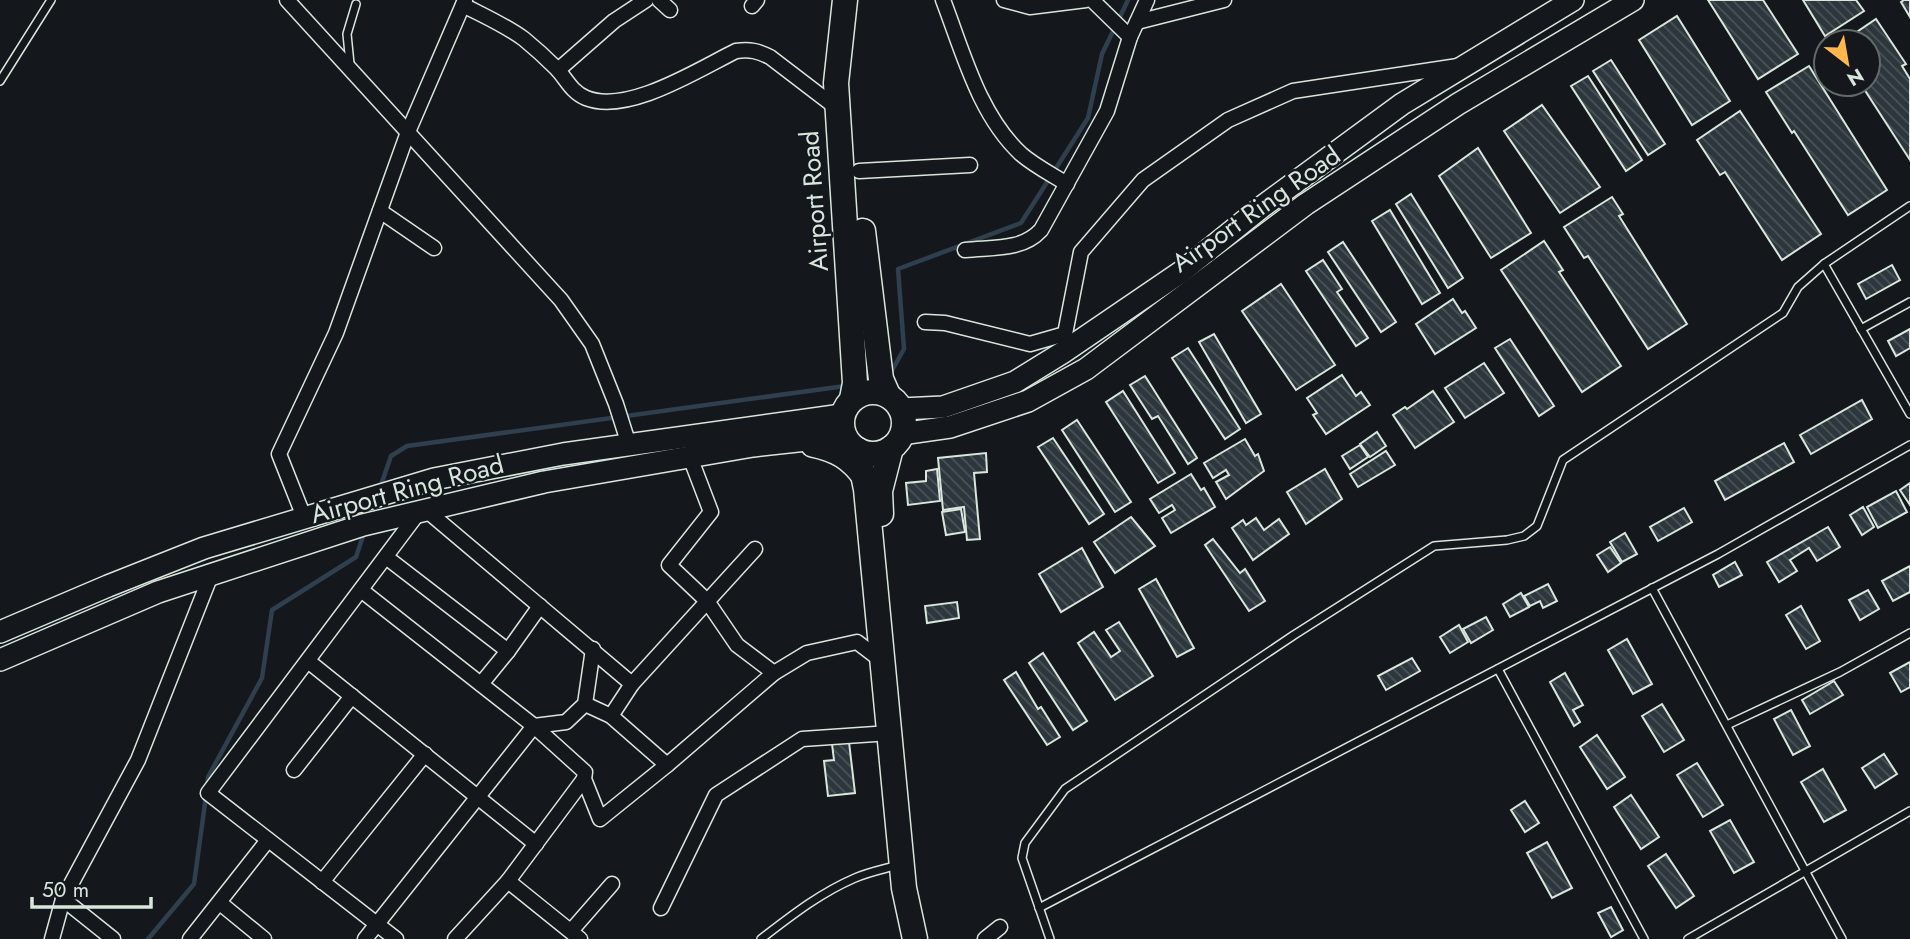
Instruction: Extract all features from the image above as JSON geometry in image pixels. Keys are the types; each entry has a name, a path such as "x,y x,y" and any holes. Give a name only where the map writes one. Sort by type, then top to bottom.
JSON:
{"highway":[{"name":"Airport Road","path":"845,0 836,83 855,383 850,426 872,485"},
{"name":"Airport Road","path":"862,0 853,83 865,260 881,379 894,402"},
{"path":"896,441 874,454 850,426 869,392 894,402 904,426 896,441 872,485 904,888 915,939"}],"main road":[{"name":"Airport Ring Road","path":"894,402 943,407 1015,382 1181,272 1263,206 1402,104 1573,0"},
{"name":"Airport Ring Road","path":"896,441 950,427 1028,401 1086,369 1306,204 1458,104 1633,0"},
{"name":"Airport Ring Road","path":"0,660 158,592 362,526 544,482 690,457 834,437 850,426"},
{"name":"Airport Ring Road","path":"0,632 204,548 434,479 563,454 629,445 850,426"},
{"path":"781,443 808,445 838,453 855,466 872,485 907,447 927,435 950,427"}],"street":[{"path":"287,0 561,300 592,344 629,445"},
{"path":"558,70 614,21 646,0"},
{"path":"943,0 971,74 997,127 1019,152 1056,178"},
{"path":"1004,0 1030,7 1086,0"},
{"path":"1137,22 1147,0"},
{"path":"965,250 1023,245 1041,230 1056,178 1107,111 1110,16 1137,22 1224,0"},
{"path":"304,517 279,454 336,333 408,132 464,3 506,27 558,70 569,86 584,97 603,102 626,99 661,88 736,51 758,51 786,68 838,108"},
{"path":"925,322 944,323 1030,344 1065,334 1081,252 1143,180 1228,120 1293,91 1466,65"},
{"path":"859,171 970,165"},
{"path":"380,211 434,248"},
{"path":"690,457 711,512 669,565 707,601 737,645 774,673"},
{"path":"396,939 208,793 422,511 593,649 632,684"},
{"path":"611,716 632,684 755,549"},
{"path":"386,557 509,651"},
{"path":"51,939 62,899 138,760 211,575"},
{"path":"361,590 534,726 585,772 584,779 508,881 455,939"},
{"path":"481,684 509,651 540,606"},
{"path":"584,779 600,818 667,765 774,673 807,653 857,642 884,661"},
{"path":"365,939 534,726 566,722 585,704 593,649"},
{"path":"308,661 536,844"},
{"path":"294,770 352,696"},
{"path":"585,704 611,716 667,765"},
{"path":"661,908 716,795 802,739 890,733"},
{"path":"322,882 425,754"},
{"path":"190,939 268,840"},
{"path":"508,881 575,935 612,884"},
{"path":"62,899 112,939"},
{"path":"220,903 264,939"},
{"path":"985,939 1000,927"}],"lane":[{"path":"0,81 51,0"},
{"path":"350,69 347,34 356,4"},
{"path":"1050,939 1022,858 1026,843 1065,789 1294,635 1434,546 1524,536 1537,526 1563,460 1783,313 1798,287 1824,264 1910,206"},
{"path":"1824,264 1910,414"},
{"path":"1861,329 1910,302"},
{"path":"1039,908 1718,554 1910,445"},
{"path":"1652,588 1842,939"},
{"path":"1727,725 1840,672 1910,633"},
{"path":"1498,669 1644,939"},
{"path":"1688,939 1910,811"},
{"path":"761,939 802,907 856,877 902,864"}],"building":[{"path":"1708,0 1763,0 1798,54 1758,79"},
{"path":"1803,0 1856,0 1864,11 1837,28 1820,28"},
{"path":"1910,0 1910,17 1901,2"},
{"path":"1677,16 1730,101 1692,125 1639,40"},
{"path":"1876,19 1882,28 1863,28"},
{"path":"1882,28 1906,64 1902,66 1910,79 1910,160 1870,98 1882,98"},
{"path":"1611,60 1665,144 1648,155 1593,71"},
{"path":"1809,66 1812,71 1812,98 1829,98 1887,190 1848,215 1766,92"},
{"path":"1588,76 1642,160 1626,171 1571,86"},
{"path":"1542,105 1600,187 1560,213 1504,131"},
{"path":"1740,111 1821,234 1782,260 1725,172 1720,175 1697,140"},
{"path":"1478,148 1531,233 1491,258 1439,176"},
{"path":"1411,194 1463,278 1448,288 1396,204"},
{"path":"1612,197 1623,214 1619,216 1687,324 1648,349 1588,256 1584,258 1564,227"},
{"path":"1390,210 1440,293 1422,304 1372,221"},
{"path":"1544,241 1563,270 1559,272 1621,366 1582,392 1501,270"},
{"path":"1343,242 1396,322 1381,332 1328,252"},
{"path":"1323,260 1342,289 1337,292 1368,338 1356,346 1306,271"},
{"path":"1892,265 1900,280 1866,299 1858,284"},
{"path":"1281,284 1335,365 1296,390 1242,311"},
{"path":"1453,299 1476,328 1435,354 1416,324"},
{"path":"1910,329 1910,348 1896,356 1888,341"},
{"path":"1214,334 1261,414 1246,423 1199,342"},
{"path":"1510,339 1554,406 1539,416 1495,348"},
{"path":"1188,348 1240,429 1225,439 1172,358"},
{"path":"1484,363 1504,393 1465,418 1445,388"},
{"path":"1342,375 1356,396 1361,392 1370,405 1326,434 1313,415 1317,413 1307,398"},
{"path":"1145,376 1197,458 1188,464 1158,416 1152,419 1130,385"},
{"path":"1123,391 1175,473 1158,483 1106,402"},
{"path":"1433,391 1454,422 1415,448 1393,415"},
{"path":"1862,400 1872,419 1811,454 1800,435"},
{"path":"1077,420 1131,502 1115,512 1062,430"},
{"path":"1377,432 1386,446 1370,457 1360,444"},
{"path":"1053,438 1104,514 1089,524 1038,447"},
{"path":"1245,439 1255,456 1258,454 1264,471 1226,499 1216,482 1229,475 1226,470 1213,478 1204,463"},
{"path":"1784,443 1794,462 1725,500 1715,481"},
{"path":"1360,445 1368,457 1350,469 1342,456"},
{"path":"1386,451 1395,465 1358,487 1350,474"},
{"path":"986,453 987,472 974,473 980,539 967,540 964,507 943,510 938,458"},
{"path":"937,469 940,501 908,505 906,483 926,481 926,471"},
{"path":"1325,469 1342,499 1306,524 1287,492"},
{"path":"1191,474 1201,490 1204,488 1215,507 1171,533 1162,518 1175,510 1172,505 1159,513 1150,499"},
{"path":"1910,483 1910,505 1900,490"},
{"path":"1896,491 1907,512 1878,528 1867,507"},
{"path":"1863,507 1874,527 1862,535 1850,515"},
{"path":"1684,508 1692,522 1658,541 1650,527"},
{"path":"961,509 965,532 946,535 942,512"},
{"path":"1131,517 1155,546 1115,573 1094,542"},
{"path":"1256,518 1264,530 1279,519 1289,534 1253,560 1232,528 1243,520 1246,525"},
{"path":"1828,527 1840,547 1817,561 1809,548 1790,560 1797,571 1779,582 1767,562"},
{"path":"1625,533 1637,554 1622,562 1610,542"},
{"path":"1213,539 1240,573 1245,569 1265,601 1249,611 1205,545"},
{"path":"1610,547 1621,563 1608,572 1597,555"},
{"path":"1082,548 1103,587 1061,612 1039,574"},
{"path":"1735,562 1742,575 1719,587 1713,575"},
{"path":"1910,566 1910,592 1893,601 1882,581"},
{"path":"1156,579 1194,648 1177,657 1139,589"},
{"path":"1548,584 1557,601 1543,608 1540,601 1530,606 1524,596"},
{"path":"1868,590 1879,609 1860,620 1849,600"},
{"path":"1521,593 1529,607 1510,617 1503,604"},
{"path":"957,602 959,618 927,623 925,606"},
{"path":"1801,606 1820,641 1806,649 1786,615"},
{"path":"1486,617 1493,630 1471,643 1463,629"},
{"path":"1119,622 1153,676 1115,700 1078,643 1094,632 1111,657 1120,651 1106,630"},
{"path":"1459,625 1468,642 1450,653 1440,637"},
{"path":"1627,639 1652,684 1633,694 1608,650"},
{"path":"1043,653 1087,721 1073,730 1029,663"},
{"path":"1412,658 1420,671 1386,690 1378,676"},
{"path":"1910,662 1910,687 1901,692 1890,673"},
{"path":"1016,672 1038,709 1041,707 1060,737 1047,745 1004,680"},
{"path":"1565,673 1583,705 1573,710 1580,722 1574,726 1550,682"},
{"path":"1834,681 1843,695 1810,714 1802,700"},
{"path":"1662,704 1684,740 1664,752 1642,716"},
{"path":"1791,710 1810,746 1793,755 1774,719"},
{"path":"1597,735 1625,777 1607,789 1580,747"},
{"path":"849,742 855,793 828,796 824,761 834,760 832,744"},
{"path":"1884,754 1897,774 1875,788 1862,768"},
{"path":"1697,763 1723,805 1703,817 1677,775"},
{"path":"1823,769 1846,810 1824,822 1801,782"},
{"path":"1631,795 1659,837 1641,849 1614,807"},
{"path":"1525,801 1539,823 1525,832 1511,810"},
{"path":"1730,820 1754,862 1734,873 1710,831"},
{"path":"1547,842 1572,888 1552,898 1527,853"},
{"path":"1666,854 1694,896 1676,908 1648,866"},
{"path":"1611,907 1623,930 1611,937 1598,913"}],"waterway":[{"path":"890,374 904,349 898,269 1021,223 1088,118 1102,54 1128,0"},
{"path":"380,488 391,456 407,446 845,386"},
{"path":"207,787 208,777 262,678 272,610 356,557 364,533"},
{"path":"148,939 194,884 206,796"}]}
